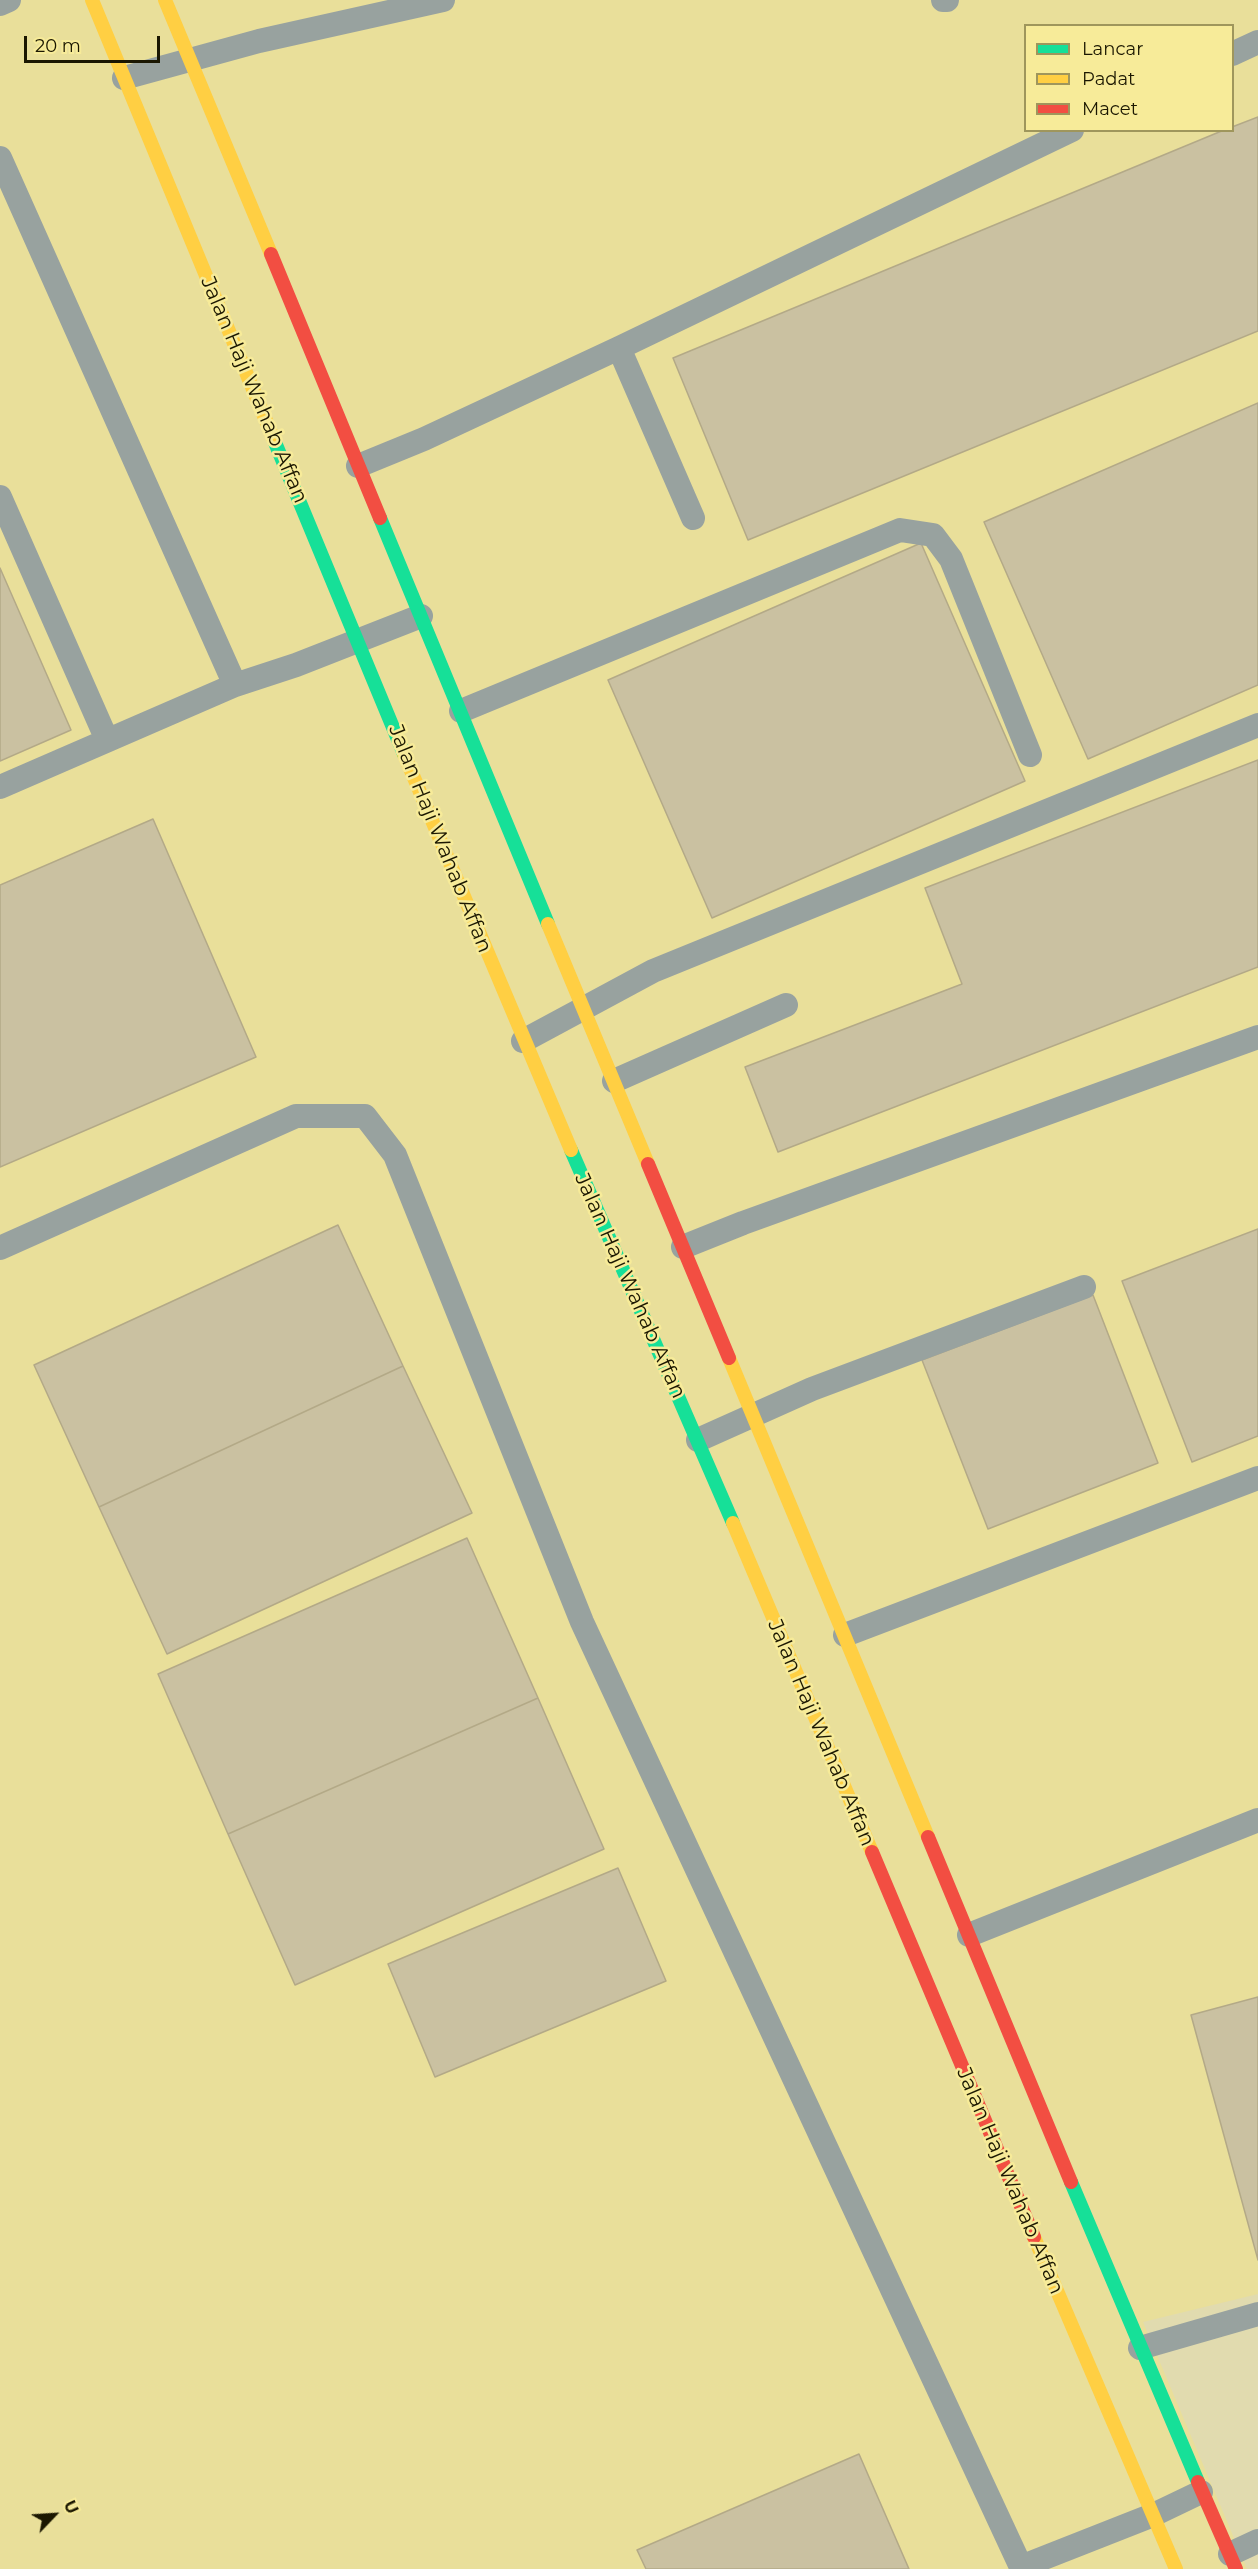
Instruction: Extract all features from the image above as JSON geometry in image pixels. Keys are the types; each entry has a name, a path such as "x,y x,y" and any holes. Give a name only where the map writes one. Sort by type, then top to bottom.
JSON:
{"street":[{"name":"Jalan Haji Wahab Affan","path":"92,0 523,1041 698,1440 1176,2569"},
{"path":"165,0 1140,2348 1233,2562"}],"lane":[{"path":"0,4 9,0"},
{"path":"124,78 259,41 442,0"},
{"path":"1234,54 1258,42"},
{"path":"358,466 424,439 619,348 1068,132"},
{"path":"0,158 235,686"},
{"path":"619,348 693,518"},
{"path":"0,497 107,740"},
{"path":"461,711 900,530 933,535 951,559 1030,755"},
{"path":"0,787 235,686 421,616"},
{"path":"523,1041 584,1006 653,971 1258,725"},
{"path":"614,1081 786,1005"},
{"path":"683,1247 743,1223 1258,1037"},
{"path":"0,1248 296,1116 365,1116 395,1155 582,1622 1019,2568 1153,2515 1201,2492"},
{"path":"698,1440 754,1417 812,1389 1084,1287"},
{"path":"845,1635 1258,1478"},
{"path":"969,1935 1258,1820"},
{"path":"1140,2348 1258,2314"},
{"path":"1233,2562 1258,2541"}],"shaded area":[{"path":"0,0 1258,0 1258,2294 1143,2322 1247,2569 0,2569"}],"building":[{"path":"1258,117 1258,331 748,540 673,358 1219,132 1234,132 1234,126"},
{"path":"1258,403 1258,685 1088,759 984,522"},
{"path":"921,543 1025,781 712,918 608,680"},
{"path":"0,568 71,730 0,761"},
{"path":"1258,760 1258,967 778,1152 745,1067 962,984 925,888"},
{"path":"153,819 256,1057 0,1167 0,885"},
{"path":"338,1225 403,1366 99,1507 34,1365"},
{"path":"1258,1229 1258,1436 1192,1462 1122,1281"},
{"path":"1093,1295 1158,1463 988,1529 922,1360"},
{"path":"403,1366 472,1513 167,1654 99,1507"},
{"path":"467,1538 538,1698 228,1834 158,1674"},
{"path":"538,1698 604,1849 295,1985 228,1834"},
{"path":"618,1868 666,1981 435,2077 388,1964"},
{"path":"1258,1997 1258,2260 1191,2015"},
{"path":"859,2454 909,2569 646,2569 637,2550"}],"traffic: fast":[{"path":"274,440 404,754"},
{"path":"380,518 548,924"},
{"path":"571,1150 733,1523"},
{"path":"1071,2182 1198,2482"}],"traffic: slow":[{"path":"92,0 274,440"},
{"path":"165,0 271,254"},
{"path":"404,754 571,1150"},
{"path":"548,924 648,1164"},
{"path":"729,1358 928,1837"},
{"path":"733,1523 872,1852"},
{"path":"1034,2237 1176,2569"}],"traffic: jam":[{"path":"271,254 380,518"},
{"path":"648,1164 729,1358"},
{"path":"928,1837 1071,2182"},
{"path":"872,1852 1034,2237"},
{"path":"1198,2482 1236,2569"}]}
